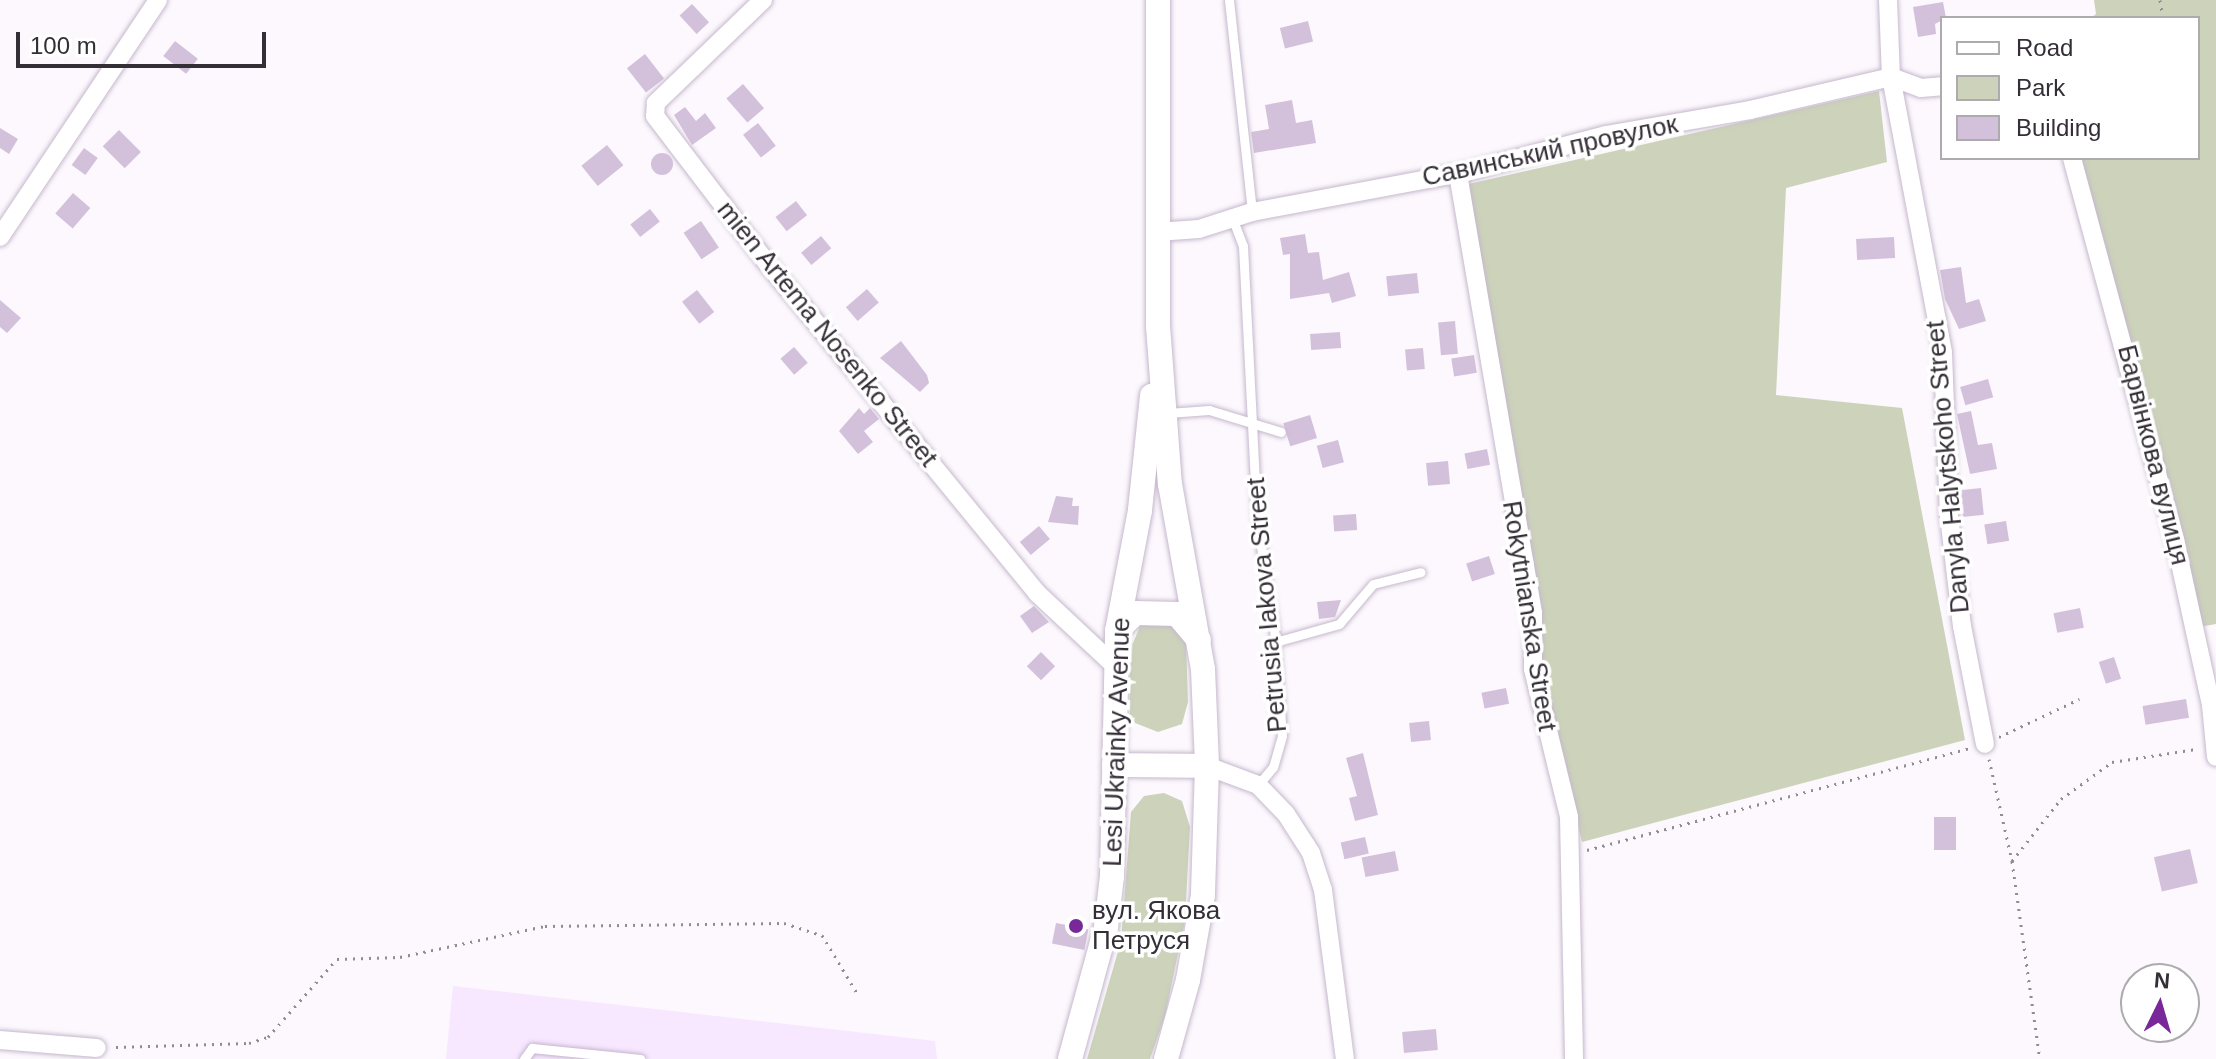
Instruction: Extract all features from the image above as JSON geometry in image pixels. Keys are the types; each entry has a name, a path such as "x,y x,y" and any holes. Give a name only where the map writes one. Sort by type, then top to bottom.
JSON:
{"street":[{"path":"0,237 158,0"},
{"name":"mien Artema Nosenko Street","path":"763,0 656,103 655,116 767,263 1037,593 1115,666"},
{"name":"Lesi Ukrainky Avenue","path":"1158,0 1158,326 1173,506 1200,642 1207,766 1203,895 1188,980 1166,1059"},
{"name":"Danyla Halytskoho Street","path":"1888,0 1891,77 1943,353 1949,516 1962,626 1985,744"},
{"name":"Савинський провулок","path":"1157,232 1233,220 1252,212 1458,174 1606,135 1750,110 1891,77 1921,88 1940,86"},
{"name":"Барвінкова вулиця","path":"2073,160 2175,540 2211,705 2215,752"},
{"name":"Rokytnianska Street","path":"1458,174 1533,613 1533,669 1569,817 1574,1059"},
{"name":"Lesi Ukrainky Avenue","path":"1070,1059 1106,927 1117,631 1142,495 1158,326"},
{"path":"1117,631 1135,613 1177,614 1200,642"},
{"path":"1114,765 1207,766 1258,785 1286,814 1311,853 1319,878 1345,1059"},
{"path":"0,1040 97,1048"}],"lane":[{"path":"1229,0 1252,212"},
{"name":"Petrusia Iakova Street","path":"1233,220 1243,246 1257,521 1275,642 1282,736 1273,767 1258,785"},
{"path":"1165,414 1209,410 1281,432"},
{"path":"1275,642 1339,624 1373,584 1421,572"},
{"path":"524,1059 532,1048 640,1059"}],"path":[{"path":"1571,855 1985,744 2079,699"},
{"path":"1985,744 2012,861 2040,1059"},
{"path":"2012,861 2061,799 2112,762 2215,752"},
{"path":"97,1048 249,1043 268,1037 337,959 400,957 545,926 784,923 822,935 857,993"}],"shaded area":[{"path":"453,986 935,1041 937,1059 446,1059"}],"green space":[{"path":"2094,0 2216,0 2216,624 2199,627 2073,160 2200,160 2200,16 2094,16 2096,14"},
{"path":"1879,91 1887,162 1786,188 1776,395 1902,408 1965,740 1582,842 1539,666 1464,185"},
{"path":"1167,618 1186,641 1188,702 1182,724 1158,732 1135,723 1130,715 1130,650 1141,624"},
{"path":"1164,793 1182,801 1190,827 1185,920 1165,1016 1150,1059 1087,1059 1121,941 1131,812 1144,796"}],"building":[{"path":"1943,2 1946,16 1940,16 1940,21 1935,24 1936,34 1918,37 1913,7"},
{"path":"692,4 709,22 697,34 680,16"},
{"path":"1308,21 1313,41 1285,48 1280,28"},
{"path":"175,41 198,59 186,74 163,56"},
{"path":"645,54 664,78 646,93 627,68"},
{"path":"743,84 764,108 747,123 726,98"},
{"path":"1292,100 1296,123 1312,120 1316,143 1254,153 1251,132 1269,129 1265,105"},
{"path":"685,107 696,121 705,113 716,128 692,145 674,115"},
{"path":"758,123 776,146 761,158 743,135"},
{"path":"0,128 18,139 9,154 0,148"},
{"path":"119,130 141,152 125,168 103,146"},
{"path":"607,145 623,165 598,186 581,166"},
{"path":"84,148 98,158 85,175 72,165"},
{"path":"662,153 670,156 673,164 670,172 662,175 654,172 651,164 654,156"},
{"path":"73,193 90,208 73,228 55,213"},
{"path":"796,201 807,215 787,231 776,217"},
{"path":"650,209 660,222 640,237 630,224"},
{"path":"701,221 719,248 701,259 684,233"},
{"path":"1305,234 1308,253 1319,252 1323,280 1349,272 1356,296 1332,303 1329,293 1290,299 1290,254 1283,255 1280,238"},
{"path":"821,236 831,248 811,265 801,253"},
{"path":"1894,237 1895,258 1857,260 1856,239"},
{"path":"1961,267 1966,303 1979,299 1986,321 1959,329 1945,299 1940,270"},
{"path":"1417,273 1419,293 1388,296 1386,276"},
{"path":"867,289 879,303 858,321 846,307"},
{"path":"697,290 714,312 699,324 682,302"},
{"path":"0,300 21,318 7,333 0,327"},
{"path":"1455,321 1458,354 1441,355 1438,322"},
{"path":"1340,332 1341,348 1311,350 1310,334"},
{"path":"901,341 927,375 929,383 920,392 880,358"},
{"path":"794,347 808,363 794,375 780,359"},
{"path":"1423,348 1425,369 1407,370 1405,350"},
{"path":"1474,355 1477,373 1454,376 1451,359"},
{"path":"1988,379 1993,397 1965,405 1960,387"},
{"path":"859,408 864,414 870,408 879,419 864,431 873,442 858,454 839,431"},
{"path":"1971,411 1978,445 1992,443 1997,469 1970,474 1957,414"},
{"path":"1310,415 1317,438 1290,446 1283,423"},
{"path":"1338,440 1344,462 1323,468 1317,446"},
{"path":"1487,449 1490,465 1467,469 1464,453"},
{"path":"1448,461 1450,484 1428,486 1426,463"},
{"path":"1981,488 1984,515 1963,517 1960,490"},
{"path":"1056,496 1073,498 1072,506 1079,506 1078,525 1048,522"},
{"path":"1356,514 1357,530 1334,532 1333,516"},
{"path":"2006,521 2009,541 1987,544 1984,524"},
{"path":"1039,526 1050,539 1031,555 1020,542"},
{"path":"1489,556 1495,574 1472,581 1466,563"},
{"path":"1341,600 1335,617 1319,619 1317,602"},
{"path":"1034,606 1049,622 1032,633 1020,616"},
{"path":"2080,608 2084,628 2057,633 2053,613"},
{"path":"1041,652 1055,666 1041,680 1027,666"},
{"path":"2114,657 2121,679 2106,684 2099,662"},
{"path":"1506,688 1509,704 1485,708 1481,693"},
{"path":"2186,699 2189,718 2146,725 2143,706"},
{"path":"1429,721 1431,740 1411,742 1409,723"},
{"path":"1363,753 1378,815 1355,821 1349,798 1357,796 1346,758"},
{"path":"1934,817 1956,817 1956,850 1934,850"},
{"path":"1365,837 1369,854 1344,859 1341,843"},
{"path":"2190,849 2198,883 2162,891 2154,857"},
{"path":"1395,851 1399,871 1365,877 1362,857"},
{"path":"1056,923 1088,929 1084,950 1052,944"},
{"path":"1436,1029 1438,1050 1404,1053 1402,1032"}],"place":[{"name":"вул. Якова Петруся","path":"1076,926"}]}
